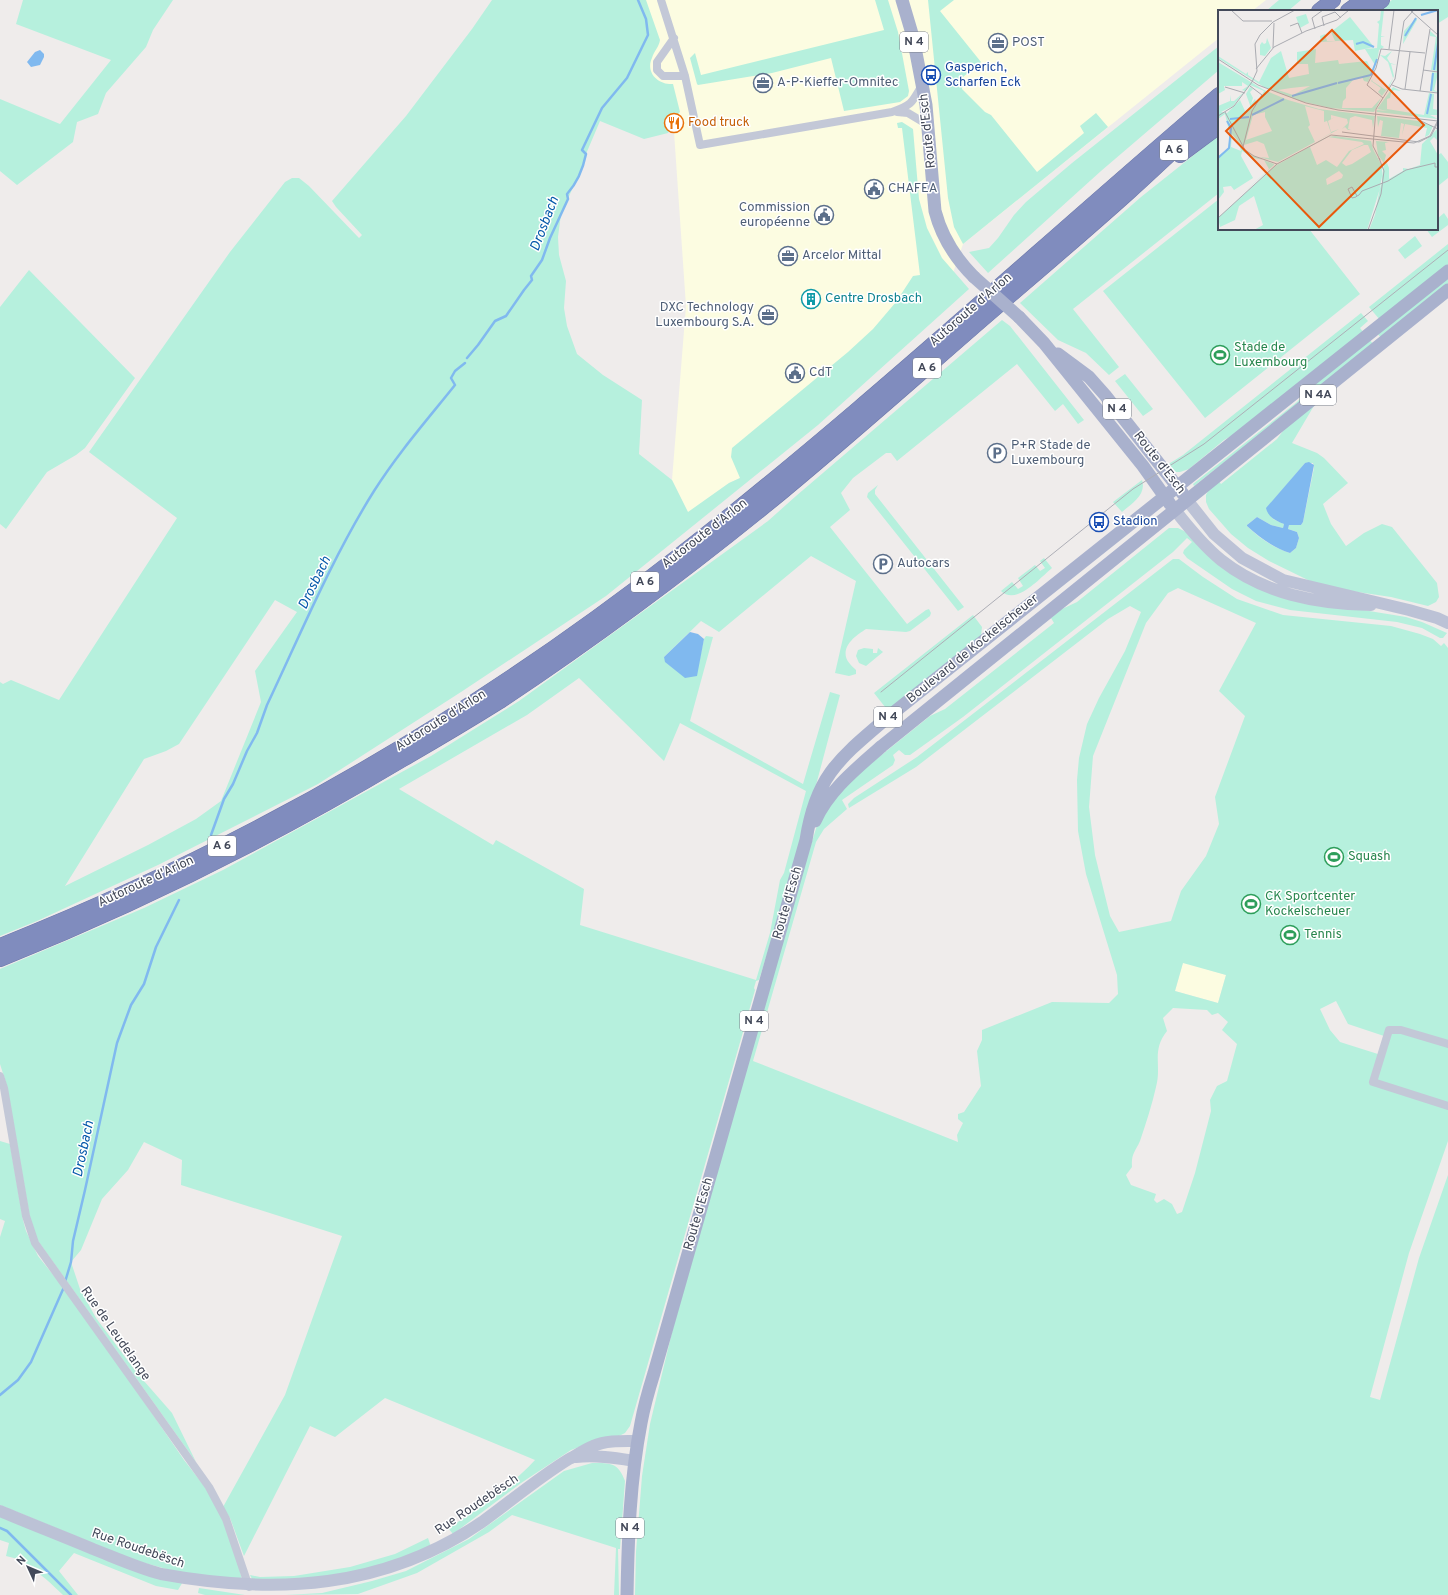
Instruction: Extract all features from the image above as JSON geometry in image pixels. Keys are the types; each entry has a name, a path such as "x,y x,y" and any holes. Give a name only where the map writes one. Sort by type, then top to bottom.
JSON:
{"highway":[{"path":"1321,10 1328,0"},
{"path":"1321,10 1333,0"},
{"path":"1341,10 1353,0"},
{"path":"1349,10 1363,0"},
{"path":"1369,10 1382,0"},
{"name":"Autoroute d'Arlon","path":"0,946 50,926 138,887 262,825 339,783 435,726 556,646 675,559 778,476 844,421 1218,96"},
{"name":"Autoroute d'Arlon","path":"0,959 55,937 143,898 269,836 345,794 497,702 553,665 683,570 839,444 1131,191 1190,135 1218,111"},
{"path":"1131,191 1218,127"}],"main road":[{"name":"Route d'Esch","path":"902,0 913,38 922,84 928,125 935,211 940,228 953,253 974,277 1044,343 1143,466 1164,497 1175,510"},
{"name":"Boulevard de Kockelscheuer","path":"806,840 809,819 820,788 828,774 852,748 888,717 1448,271"},
{"name":"Boulevard de Kockelscheuer","path":"806,840 825,801 859,766 915,719 1448,290"},
{"name":"Route d'Esch","path":"1044,343 1089,377 1105,395 1187,500"},
{"path":"1187,500 1214,534 1242,558 1254,566 1283,580 1424,614 1448,623"},
{"path":"1175,510 1197,537 1221,560 1252,580 1272,590 1293,596 1332,603 1390,606"},
{"name":"Route d'Esch","path":"627,1595 628,1551 635,1461 641,1422 806,840"},
{"name":"Rue Roudebësch","path":"0,1512 137,1567 160,1574 203,1584 253,1590 307,1588 371,1576 403,1565 455,1540 555,1468 573,1457 594,1446 610,1442 638,1441"},
{"name":"Rue Roudebësch","path":"573,1457 591,1456 635,1461"}],"street":[{"path":"661,0 685,76 700,145 892,112 908,107 913,102 922,84"},
{"path":"674,38 657,62 657,70 662,76 685,76"},
{"path":"892,112 908,113 928,125"},
{"path":"1448,1044 1401,1030 1389,1030 1373,1082 1448,1106"},
{"name":"Rue de Leudelange","path":"0,1076 4,1088 26,1216 37,1247 208,1487 226,1519 248,1586 253,1590"}],"shaded area":[{"path":"23,0 173,0 153,30 146,47 106,93 98,114 77,122 73,142 17,185 0,171 0,99 60,124 111,60 16,24"},
{"path":"492,0 646,0 660,40 650,63 650,69 658,80 668,84 673,84 680,112 676,116 668,133 644,139 600,121 586,154 584,163 561,214 558,237 559,255 566,281 564,308 567,326 577,354 603,375 642,400 639,454 672,480 688,512 729,483 740,478 731,457 732,448 848,352 873,329 896,302 913,276 920,275 902,128 898,128 897,123 902,122 913,129 919,199 927,228 942,258 969,289 818,425 606,596 318,784 158,865 37,921 0,936 0,682 3,684 11,680 59,700 177,518 89,452 230,252 285,182 292,178 299,178 309,186 359,238 362,235 332,201 406,116 472,29","holes":["275,600 297,612 255,671 261,702 221,801 196,819 148,845 65,886 144,759 166,751 179,744"]},
{"path":"643,0 1266,0 1253,10 1218,10 1218,39 963,244 952,276 747,475 729,483 688,513 672,480 686,306 674,132 649,72"},
{"path":"875,0 888,0 898,32 909,91 908,96 900,102 844,111 831,58 772,73 697,84 690,58 695,53 701,75 884,30"},
{"path":"928,0 954,0 940,11 981,62 963,77 962,89 985,112 991,115 1037,172 1084,133 1080,126 1096,113 1108,127 963,244 954,227 948,198"},
{"path":"1279,0 1301,0 1289,10 1267,10"},
{"path":"1392,0 1448,0 1448,17 1438,23 1438,10 1378,10"},
{"path":"1218,47 1218,71 1101,171 988,273 969,252 989,248 1014,215 1026,202 1072,163"},
{"path":"1218,136 1218,194 1073,309 1119,367 1109,375 1086,353 1058,340 1020,303 1141,197"},
{"path":"1441,153 1448,162 1448,178 1438,186 1438,155"},
{"name":"Stade de Luxembourg","path":"1218,200 1218,230 1310,230 1360,294 1205,418 1103,291"},
{"path":"1444,213 1448,219 1448,225 1432,237 1427,230 1438,230 1438,218"},
{"path":"1415,236 1422,246 1405,259 1398,250"},
{"path":"1448,244 1448,266 1380,320 1369,307"},
{"path":"29,270 135,378 85,448 47,472 6,529 0,524 0,307"},
{"path":"1448,276 1448,286 1381,338 1377,333"},
{"path":"1361,313 1368,321 1360,328 1364,333 1242,430 1224,440 1189,469 1176,472 1167,465 1183,455"},
{"path":"1002,320 1010,326 1084,420 1078,424 1063,404 1055,411 1017,364 897,461 891,453 886,453 853,478 841,493 850,510 830,527 907,624 926,610 929,609 931,613 930,616 910,631 866,629 855,637 847,648 846,657 856,670 856,674 849,676 835,673 856,581 811,556 719,632 701,621 664,657 696,676 704,639 706,636 713,637 690,721 803,784 830,692 840,695 795,864 759,980 756,981 754,988 755,990 630,1426 625,1433 617,1437 593,1442 571,1450 521,1483 453,1534 448,1528 471,1514 494,1497 516,1479 535,1460 385,1398 335,1437 310,1426 244,1556 230,1518 223,1507 285,1395 342,1236 181,1185 182,1160 144,1142 128,1170 102,1199 81,1250 71,1262 80,1289 96,1318 137,1373 172,1413 196,1462 36,1238 30,1218 7,1086 0,1064 0,969 144,908 223,870 431,756 519,701 768,521","holes":["579,678 664,761 680,723 806,791 784,873 780,880 770,933 756,980 580,925 584,889 496,840 493,845 399,789 527,715"]},
{"path":"1369,339 1374,345 1194,486 1193,484 1297,402 1311,387"},
{"path":"1125,374 1153,409 1143,416 1115,381"},
{"path":"1315,404 1292,443 1317,453 1324,458 1348,483 1323,504 1331,524 1346,546 1364,533 1382,524 1392,527 1437,583 1439,597 1436,602 1428,606 1391,597 1331,588 1310,581 1269,561 1248,548 1231,534 1209,509 1206,502 1206,495 1209,489 1218,480 1221,484 1277,439 1286,427","holes":["1305,463 1313,463 1314,468 1303,522 1301,525 1289,525 1288,529 1297,532 1299,538 1296,548 1290,553 1267,542 1247,526 1257,517 1271,525 1283,528 1284,524 1273,519 1267,508"]},
{"path":"1142,480 1143,485 1140,495 1122,512 1113,502"},
{"path":"878,485 875,490 875,494 964,607 958,611 867,497 868,493"},
{"path":"1169,528 1178,528 1186,532 1210,556 1314,602 1406,617 1447,633 1443,638 1440,638 1422,628 1397,622 1290,610 1256,601 1232,589 1187,558 1183,553 1192,542 1187,538 1173,552 963,717 910,755 905,755 899,750 893,755 895,760 893,765 842,800 847,809 824,829 816,842 753,1061 958,1142 957,1135 963,1123 958,1119 958,1114 964,1112 981,1086 977,1051 982,1040 982,1030 1052,1002 1109,1003 1118,994 1117,975 1086,874 1078,831 1077,780 1079,758 1087,724 1099,698 1125,651 1141,612 1130,606 1108,619 916,767 849,808 848,804 854,798 917,757 1173,559 1179,559 1237,599 1283,615 1391,626 1433,639 1441,646 1444,643 1448,648 1448,1141 1409,1253 1370,1397 1380,1400 1419,1258 1448,1175 1448,1595 635,1595 636,1552 642,1476 650,1424 673,1328 770,984 821,813 843,786 930,716 945,709 1054,623 1051,618 1062,609 1077,602","holes":["1178,588 1256,623 1219,691 1245,716 1215,797 1219,824 1206,856 1181,891 1171,921 1119,932 1110,916 1095,855 1089,807 1093,756 1146,623 1168,593","1183,963 1226,975 1218,1003 1175,991","1336,1001 1348,1024 1387,1037 1381,1055 1340,1042 1330,1030 1320,1009","1173,1008 1207,1010 1212,1015 1218,1013 1228,1022 1222,1030 1237,1044 1227,1081 1217,1086 1210,1100 1211,1111 1195,1173 1182,1212 1177,1214 1172,1204 1164,1199 1157,1203 1154,1200 1156,1194 1131,1185 1126,1175 1132,1167 1133,1156 1140,1141 1149,1114 1158,1079 1159,1045 1167,1031 1163,1018"]},
{"path":"1044,558 1052,568 1035,584 1021,593 1014,595 1007,595 1001,591 1012,582 1018,589 1023,586 1018,578 1035,565 1040,571 1045,568 1040,561"},
{"path":"973,615 982,627 981,636 889,712 874,693"},
{"path":"864,648 873,649 873,653 877,653 878,648 883,652 866,666 859,663 856,656 858,650"},
{"path":"1183,962 1226,975 1218,1003 1175,991"},
{"path":"0,1141 10,1144 23,1220 26,1231 38,1256 79,1307 184,1460 208,1491 223,1520 242,1580 188,1575 134,1560 0,1505 0,1237 5,1221 0,1219"},
{"path":"592,1463 613,1465 619,1470 625,1481 620,1549 618,1549 619,1595 614,1595 616,1548 512,1515 489,1532 417,1573 358,1594 285,1595 322,1593 406,1571 469,1539 564,1471"},
{"path":"0,1511 184,1580 178,1590 156,1586 74,1553 59,1571 78,1595 63,1595 41,1575 25,1567 26,1561 6,1556 9,1543 0,1540"},
{"path":"428,1538 431,1547 353,1575 254,1583 250,1575 260,1577 294,1576 350,1567 395,1554"},
{"path":"199,1588 245,1595 205,1595 198,1593"}],"water":[{"path":"40,50 44,54 44,57 40,65 31,67 27,62 35,52"},
{"path":"1309,462 1314,465 1303,522 1301,525 1289,525 1288,529 1297,532 1299,538 1296,548 1290,553 1267,542 1247,525 1257,517 1271,525 1283,528 1284,524 1270,516 1266,508 1305,463"},
{"path":"690,632 698,634 704,639 697,676 685,678 665,662 664,657"}],"waterway":[{"name":"Drosbach","path":"467,358 495,321 506,316 532,280 531,276 542,260 550,238 568,199 567,194 577,180 583,165 586,154 582,150 602,108 627,78 648,35 646,19 638,0"},
{"name":"Drosbach","path":"211,835 224,799 233,784 247,751 257,733 267,705 344,543 383,477 455,385 451,378 455,371 465,363"},
{"name":"Drosbach","path":"65,1282 71,1262 73,1241 117,1043 131,1005 144,984 156,947 179,900"},
{"name":"Drosbach","path":"0,1395 18,1380 31,1362 64,1287"},
{"name":"Drosbach","path":"0,1528 7,1531 71,1595"}],"tram line":[{"path":"881,692 1133,489 1204,444 1448,250"}],"place":[{"name":"POST","path":"998,43"},
{"name":"Gasperich, Scharfen Eck","path":"931,75"},
{"name":"A-P-Kieffer-Omnitec","path":"763,83"},
{"name":"Food truck","path":"674,123"},
{"name":"CHAFEA","path":"874,189"},
{"name":"Commission européenne","path":"824,215"},
{"name":"Arcelor Mittal","path":"788,256"},
{"name":"Centre Drosbach","path":"811,299"},
{"name":"DXC Technology Luxembourg S.A.","path":"768,315"},
{"name":"Stade de Luxembourg","path":"1220,355"},
{"name":"CdT","path":"795,373"},
{"name":"P+R Stade de Luxembourg","path":"997,453"},
{"name":"Stadion","path":"1099,522"},
{"name":"Autocars","path":"883,564"},
{"name":"Squash","path":"1334,857"},
{"name":"CK Sportcenter Kockelscheuer","path":"1251,904"},
{"name":"Tennis","path":"1290,935"}]}
